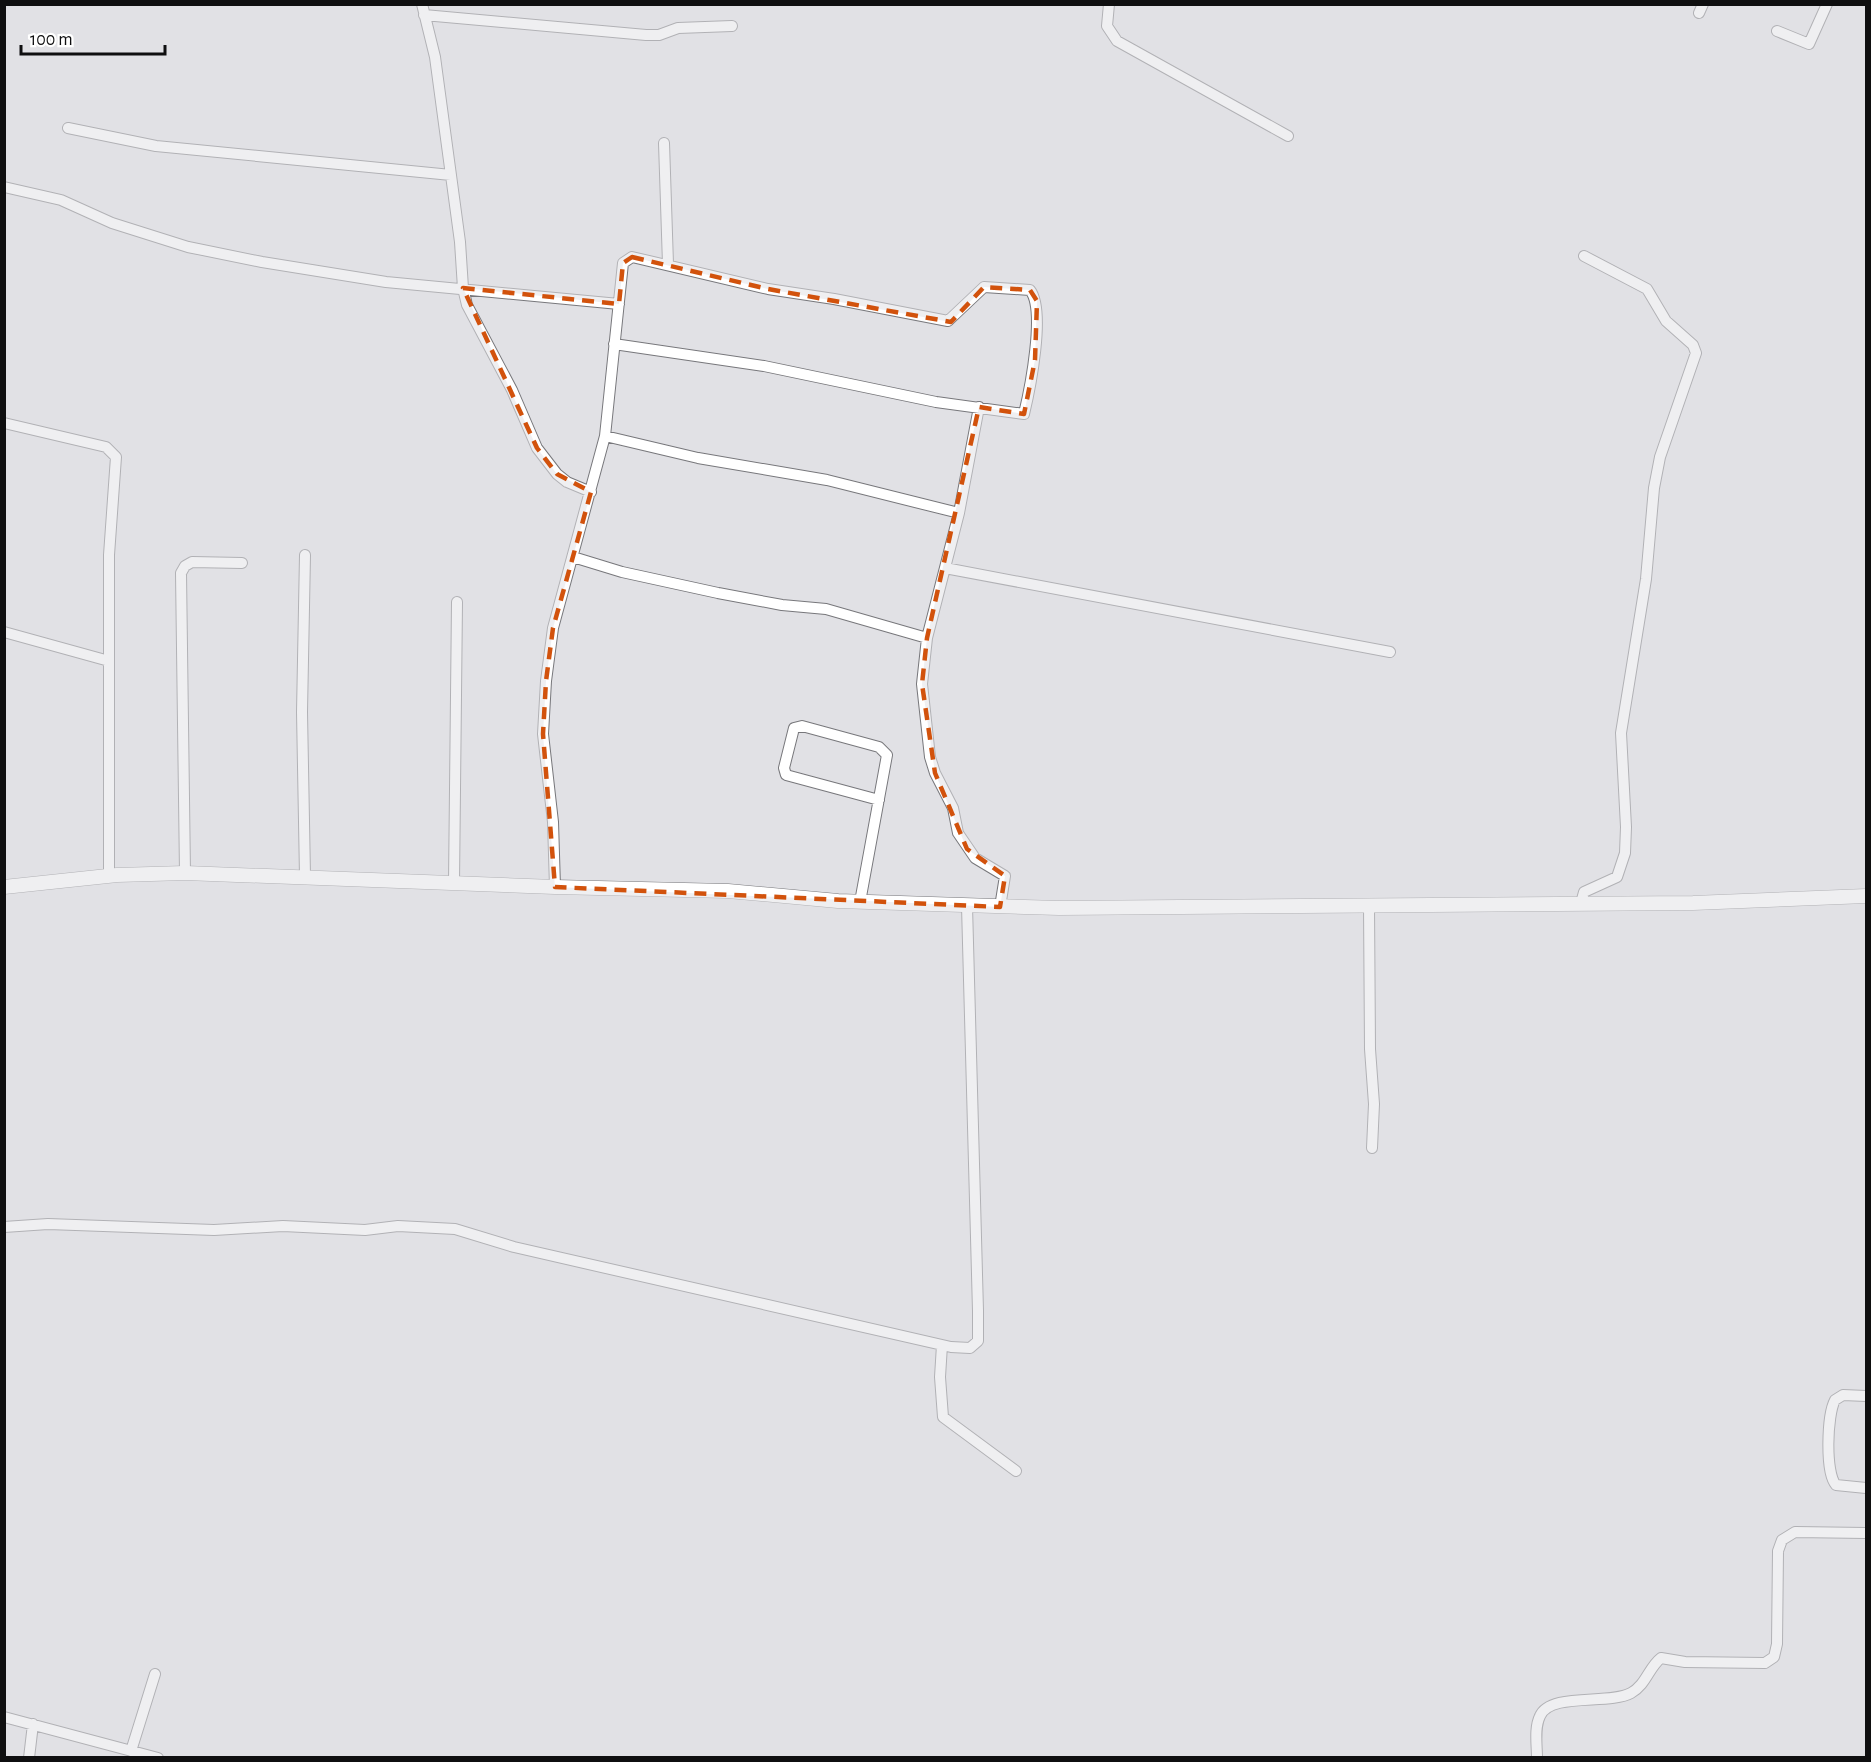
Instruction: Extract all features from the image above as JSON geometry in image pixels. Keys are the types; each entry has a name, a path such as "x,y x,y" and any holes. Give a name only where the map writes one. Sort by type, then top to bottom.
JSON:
{"street":[{"path":"1109,4 1107,26 1117,41 1288,136"},
{"path":"1777,31 1809,44 1827,4"},
{"path":"591,492 567,482 548,464 537,448 512,390 474,321 463,288 435,57 423,10 646,35 659,35 678,28 732,26"},
{"path":"68,128 156,146 451,175"},
{"path":"663,143 668,264"},
{"path":"4,187 61,200 112,223 188,248 386,282 619,304"},
{"path":"1581,903 1584,892 1617,877 1623,861 1626,804 1621,733 1646,579 1654,488 1660,457 1696,353 1693,345 1666,321 1647,289 1584,256"},
{"path":"555,887 553,822 543,734 546,681 553,628 605,436 614,344 623,263 628,258 668,264 768,290 834,298 948,321 984,287 1030,290 1037,301 1035,360 1024,414 936,402 753,364 614,344"},
{"path":"979,407 959,513 927,638 922,684 930,757 953,808 962,841 975,858 985,865 998,869 1005,876 1000,907"},
{"path":"4,423 106,447 116,457 110,555 109,876"},
{"path":"605,436 698,458 827,480 959,513"},
{"path":"305,555 302,712 305,876"},
{"path":"573,556 622,572 718,593 782,605 826,609 927,638"},
{"path":"185,873 182,573 185,566 192,562 242,562"},
{"path":"945,568 1390,652"},
{"path":"454,883 457,602"},
{"path":"4,632 109,661"},
{"path":"860,902 879,800 887,755 884,750 802,726 794,728 784,768 786,775 879,800"},
{"path":"4,887 109,876 185,873 728,891 860,902 1000,907 1210,908 1866,896"},
{"path":"1369,905 1370,1049 1374,1104 1372,1148"},
{"path":"4,1227 48,1224 214,1230 283,1226 365,1230 398,1226 455,1229 514,1247 965,1349 975,1345 978,1341 974,1058 967,906"},
{"path":"942,1345 940,1377 943,1418 1016,1471"},
{"path":"1866,1396 1843,1395 1835,1400 1831,1412 1829,1472 1836,1485 1866,1488"},
{"path":"1537,1758 1538,1722 1545,1709 1560,1702 1619,1698 1634,1692 1662,1658 1685,1662 1728,1663 1765,1663 1770,1660 1774,1657 1777,1644 1778,1551 1782,1540 1795,1532 1866,1533"},
{"path":"131,1751 155,1674"},
{"path":"4,1717 158,1758"},
{"path":"29,1758 33,1724"}],"highlighted area":[{"path":"632,257 768,289 951,322 984,287 1030,290 1037,301 1035,360 1024,414 979,407 927,638 922,684 935,773 967,849 1005,876 1000,907 555,887 543,734 546,681 553,628 591,492 557,474 537,448 463,288 619,304 623,263"}]}
